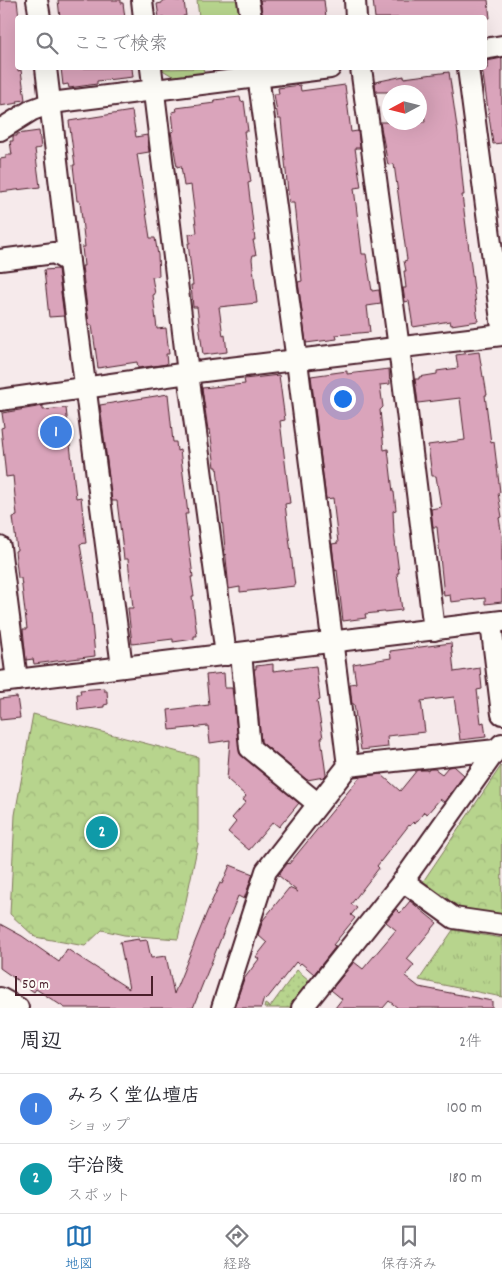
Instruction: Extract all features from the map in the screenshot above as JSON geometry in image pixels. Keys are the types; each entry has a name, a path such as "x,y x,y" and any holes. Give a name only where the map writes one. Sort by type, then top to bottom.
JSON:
{"street":[{"path":"37,0 40,15"},
{"path":"142,0 144,15"},
{"path":"248,0 250,15"},
{"path":"355,0 356,15"},
{"path":"487,48 502,46"},
{"path":"46,70 69,262 122,667"},
{"path":"150,70 188,374 250,748 318,804"},
{"path":"0,130 32,110 51,103 258,72 294,70"},
{"path":"361,70 399,348 434,630"},
{"path":"468,70 502,328"},
{"path":"258,72 297,361 348,766"},
{"path":"0,260 54,253 69,262"},
{"path":"0,400 188,374 502,335"},
{"path":"0,547 8,681 497,622 502,714"},
{"path":"222,1008 266,871 348,766 499,747"},
{"path":"302,1008 403,881 499,747"},
{"path":"403,881 454,918 502,925"},
{"path":"0,998 18,1008"}],"green space":[{"path":"197,0 239,0 241,15 199,15"},
{"path":"163,70 203,70 204,73 174,77"},
{"path":"33,714 198,757 198,844 178,939 124,935 102,930 85,946 35,937 10,914 15,815"},
{"path":"501,766 502,914 468,910 449,904 431,892 422,883"},
{"path":"453,930 502,938 502,997 419,980"},
{"path":"297,970 309,980 289,1008 264,1008 265,1004 270,1007"}],"building":[{"path":"0,0 17,0 19,15 15,15 15,70 21,70 25,100 0,106"},
{"path":"58,0 121,0 125,15 60,15"},
{"path":"162,0 184,1 186,15 159,15 157,4 162,3"},
{"path":"260,0 324,0 326,15 262,15"},
{"path":"373,0 488,0 490,18 487,18 487,15 375,15"},
{"path":"502,58 502,143 493,144 482,70 487,70 487,61"},
{"path":"61,70 132,70 133,77 97,81 97,84 69,88 68,84 63,85"},
{"path":"449,72 458,134 464,195 462,195 478,321 451,325 450,321 413,327 409,301 405,302 403,288 406,288 404,271 406,271 404,261 407,260 394,164 388,165 380,122 382,122 382,130 427,130 427,85 382,85 382,92 376,92 375,82 404,76 404,78"},
{"path":"300,85 301,91 345,85 351,132 358,131 360,148 355,148 361,187 354,188 362,254 366,254 372,291 379,290 381,304 367,306 370,332 336,335 337,339 306,343 298,282 302,281 294,203 289,203 281,119 278,119 274,94 279,94 278,88"},
{"path":"240,97 241,102 244,101 248,131 244,131 251,182 248,183 255,240 253,240 256,255 253,255 252,259 257,303 219,307 227,352 203,355 197,307 193,307 191,285 193,285 188,243 190,243 189,234 197,233 191,185 184,186 181,166 177,167 171,132 174,131 172,112 177,111 176,108 215,103 214,100"},
{"path":"132,111 136,137 147,135 149,152 137,154 150,238 155,238 158,255 159,276 152,277 157,329 166,328 169,354 166,354 167,364 138,368 137,362 98,368 92,325 89,325 82,266 84,266 82,247 85,247 80,201 77,201 73,165 75,165 69,121"},
{"path":"39,131 41,148 35,149 40,187 0,192 0,159 6,158 6,155 12,155 10,141 13,141 13,136"},
{"path":"58,269 64,316 49,317 44,270"},
{"path":"479,352 487,395 485,395 491,443 494,442 502,517 499,518 502,536 502,602 485,604 485,598 451,602 450,595 444,596 437,527 433,527 431,509 441,507 436,476 432,476 428,445 465,440 460,398 418,403 415,379 437,374 437,371 458,368 456,355"},
{"path":"389,369 390,384 380,385 383,407 380,410 384,450 388,449 396,510 393,511 394,533 402,610 365,614 366,618 343,621 332,544 338,543 333,498 326,499 311,376 347,371 347,374"},
{"path":"279,375 285,420 280,421 290,503 285,504 295,586 240,592 240,587 229,589 217,467 215,467 202,388 245,384 244,379"},
{"path":"168,394 173,442 176,442 177,451 180,450 188,514 185,514 193,577 191,577 194,596 192,596 197,636 194,636 194,639 173,642 173,639 132,644 128,608 133,608 128,559 124,559 117,501 112,501 100,405"},
{"path":"43,406 43,410 66,408 76,498 81,497 86,543 80,544 91,612 95,656 34,664 33,659 26,660 23,629 27,629 21,578 18,578 15,551 17,550 13,517 17,516 13,476 6,477 1,428 4,427 2,413"},
{"path":"451,643 454,672 480,668 482,689 477,690 481,723 484,722 486,737 460,740 454,697 421,701 425,732 387,736 388,747 361,750 350,684 356,683 353,664 391,658 390,651"},
{"path":"273,664 273,671 316,666 320,700 317,701 326,775 324,777 307,780 261,742 254,669 256,669 256,666"},
{"path":"224,673 225,688 232,688 240,754 299,803 279,827 273,822 249,850 228,832 236,822 232,818 246,802 243,800 246,796 227,779 230,740 210,743 208,726 170,730 168,710 209,705 206,675"},
{"path":"104,688 104,691 107,691 108,704 104,705 104,707 78,710 77,694 81,694 80,690"},
{"path":"17,697 20,718 0,720 0,699"},
{"path":"454,766 464,775 444,802 440,799 427,814 424,812 415,824 413,822 409,825 377,866 379,868 351,904 357,908 351,915 355,918 333,945 336,946 314,974 301,963 299,965 296,962 266,1000 264,998 261,1008 234,1008 244,979 259,959 256,957 267,943 258,935 263,920 289,888 298,892 278,875 360,777 381,774 400,791 417,770 428,771 429,769 435,769 442,774 448,767"},
{"path":"230,865 253,874 244,899 238,896 193,1008 65,1008 36,989 34,992 0,968 0,924 22,936 59,962 67,949 129,989 120,942 139,939 139,941 147,940 151,958 166,956 174,994 207,912"},
{"path":"410,901 437,923 407,959 414,965 405,976 419,987 492,1001 492,1008 398,1008 389,1001 383,1008 335,1008 342,999 331,990 354,962 363,969 396,930 386,922 396,909 400,913"}],"place":[{"name":"みろく堂仏壇店","path":"56,432"},
{"name":"宇治陵","path":"102,832"}]}
